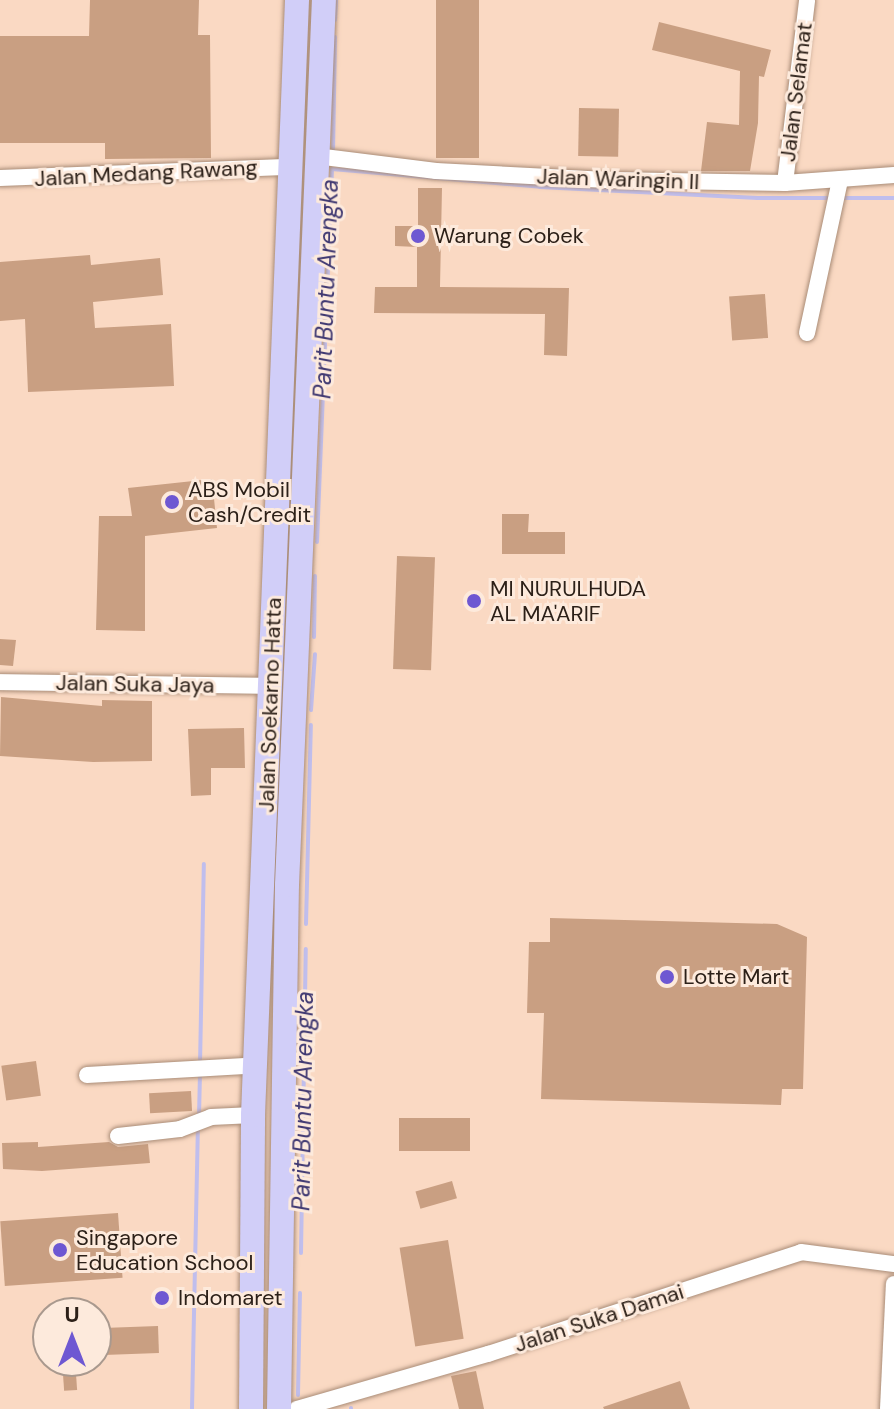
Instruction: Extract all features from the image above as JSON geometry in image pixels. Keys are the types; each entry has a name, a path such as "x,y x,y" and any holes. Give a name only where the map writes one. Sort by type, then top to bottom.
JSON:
{"main road":[{"name":"Jalan Soekarno Hatta","path":"251,1409 253,1115 258,1065 262,884 297,0"},
{"name":"Jalan Soekarno Hatta","path":"279,1409 287,885 300,646 324,0"},
{"path":"262,884 287,885"}],"street":[{"name":"Jalan Selamat","path":"785,183 807,0"},
{"name":"Jalan Waringin II","path":"319,156 436,171 607,180 785,183 837,192 894,175"},
{"name":"Jalan Medang Rawang","path":"0,178 291,167"},
{"path":"807,333 837,192"},
{"name":"Jalan Suka Jaya","path":"0,682 271,686"},
{"path":"87,1075 258,1065"},
{"path":"118,1136 180,1129 211,1117 253,1115"},
{"name":"Jalan Suka Damai","path":"303,1408 323,1405 488,1354 801,1252 894,1264"},
{"path":"888,1409 894,1284"}],"building":[{"path":"90,0 199,0 198,35 210,35 211,158 105,159 105,143 0,143 0,36 89,36"},
{"path":"436,0 479,0 479,158 436,158"},
{"path":"659,22 771,50 764,77 759,76 758,123 750,171 701,171 707,122 739,125 740,71 652,50"},
{"path":"579,108 619,109 618,157 578,156"},
{"path":"418,188 442,188 440,287 569,288 567,356 544,355 545,314 374,313 375,287 417,287 417,247 395,246 395,226 418,226"},
{"path":"90,255 91,265 160,258 163,295 93,302 95,328 171,324 174,386 28,392 25,319 0,321 0,262"},
{"path":"765,294 768,338 732,340 729,297"},
{"path":"212,479 217,528 145,536 145,631 96,630 99,516 132,516 128,488"},
{"path":"502,514 529,514 528,532 565,532 565,554 502,554"},
{"path":"397,556 435,557 431,670 393,669"},
{"path":"0,639 16,640 13,666 0,665"},
{"path":"1,697 102,706 102,700 152,701 152,761 93,762 0,756"},
{"path":"244,728 245,768 211,768 211,795 191,796 188,729"},
{"name":"Lotte Mart","path":"550,918 777,924 807,937 803,1089 782,1089 781,1105 541,1099 544,1013 527,1013 529,942 550,942"},
{"path":"36,1061 41,1096 6,1101 1,1066"},
{"path":"191,1091 192,1111 150,1113 149,1093"},
{"path":"399,1118 470,1118 470,1151 399,1151"},
{"path":"38,1142 38,1147 109,1142 118,1147 148,1144 150,1163 42,1171 3,1169 2,1143"},
{"path":"452,1181 457,1198 420,1209 415,1191"},
{"name":"Singapore Education School","path":"118,1213 123,1278 5,1286 0,1221"},
{"path":"448,1240 464,1339 415,1346 400,1248"},
{"path":"158,1326 159,1353 112,1355 112,1328"},
{"path":"476,1371 484,1409 459,1409 451,1376"},
{"path":"63,1377 76,1377 77,1390 64,1391"},
{"path":"680,1381 690,1409 603,1407"}],"waterway":[{"name":"Parit Buntu Arengka","path":"335,20 336,0"},
{"name":"Parit Buntu Arengka","path":"333,152 335,37"},
{"path":"332,169 540,187 758,198 832,198"},
{"name":"Parit Buntu Arengka","path":"317,542 332,169"},
{"path":"840,198 894,198"},
{"name":"Parit Buntu Arengka","path":"314,637 315,576"},
{"name":"Parit Buntu Arengka","path":"311,710 315,654"},
{"name":"Parit Buntu Arengka","path":"306,924 311,725"},
{"path":"200,1065 204,864"},
{"name":"Parit Buntu Arengka","path":"301,1253 306,949"},
{"path":"199,1117 200,1074"},
{"path":"192,1409 198,1126"},
{"name":"Parit Buntu Arengka","path":"298,1395 300,1293"}],"place":[{"name":"Warung Cobek","path":"418,236"},
{"name":"ABS Mobil Cash/Credit","path":"172,502"},
{"name":"MI NURULHUDA AL MA'ARIF","path":"474,601"},
{"name":"Lotte Mart","path":"667,977"},
{"name":"Singapore Education School","path":"60,1250"},
{"name":"Indomaret","path":"162,1298"}]}
